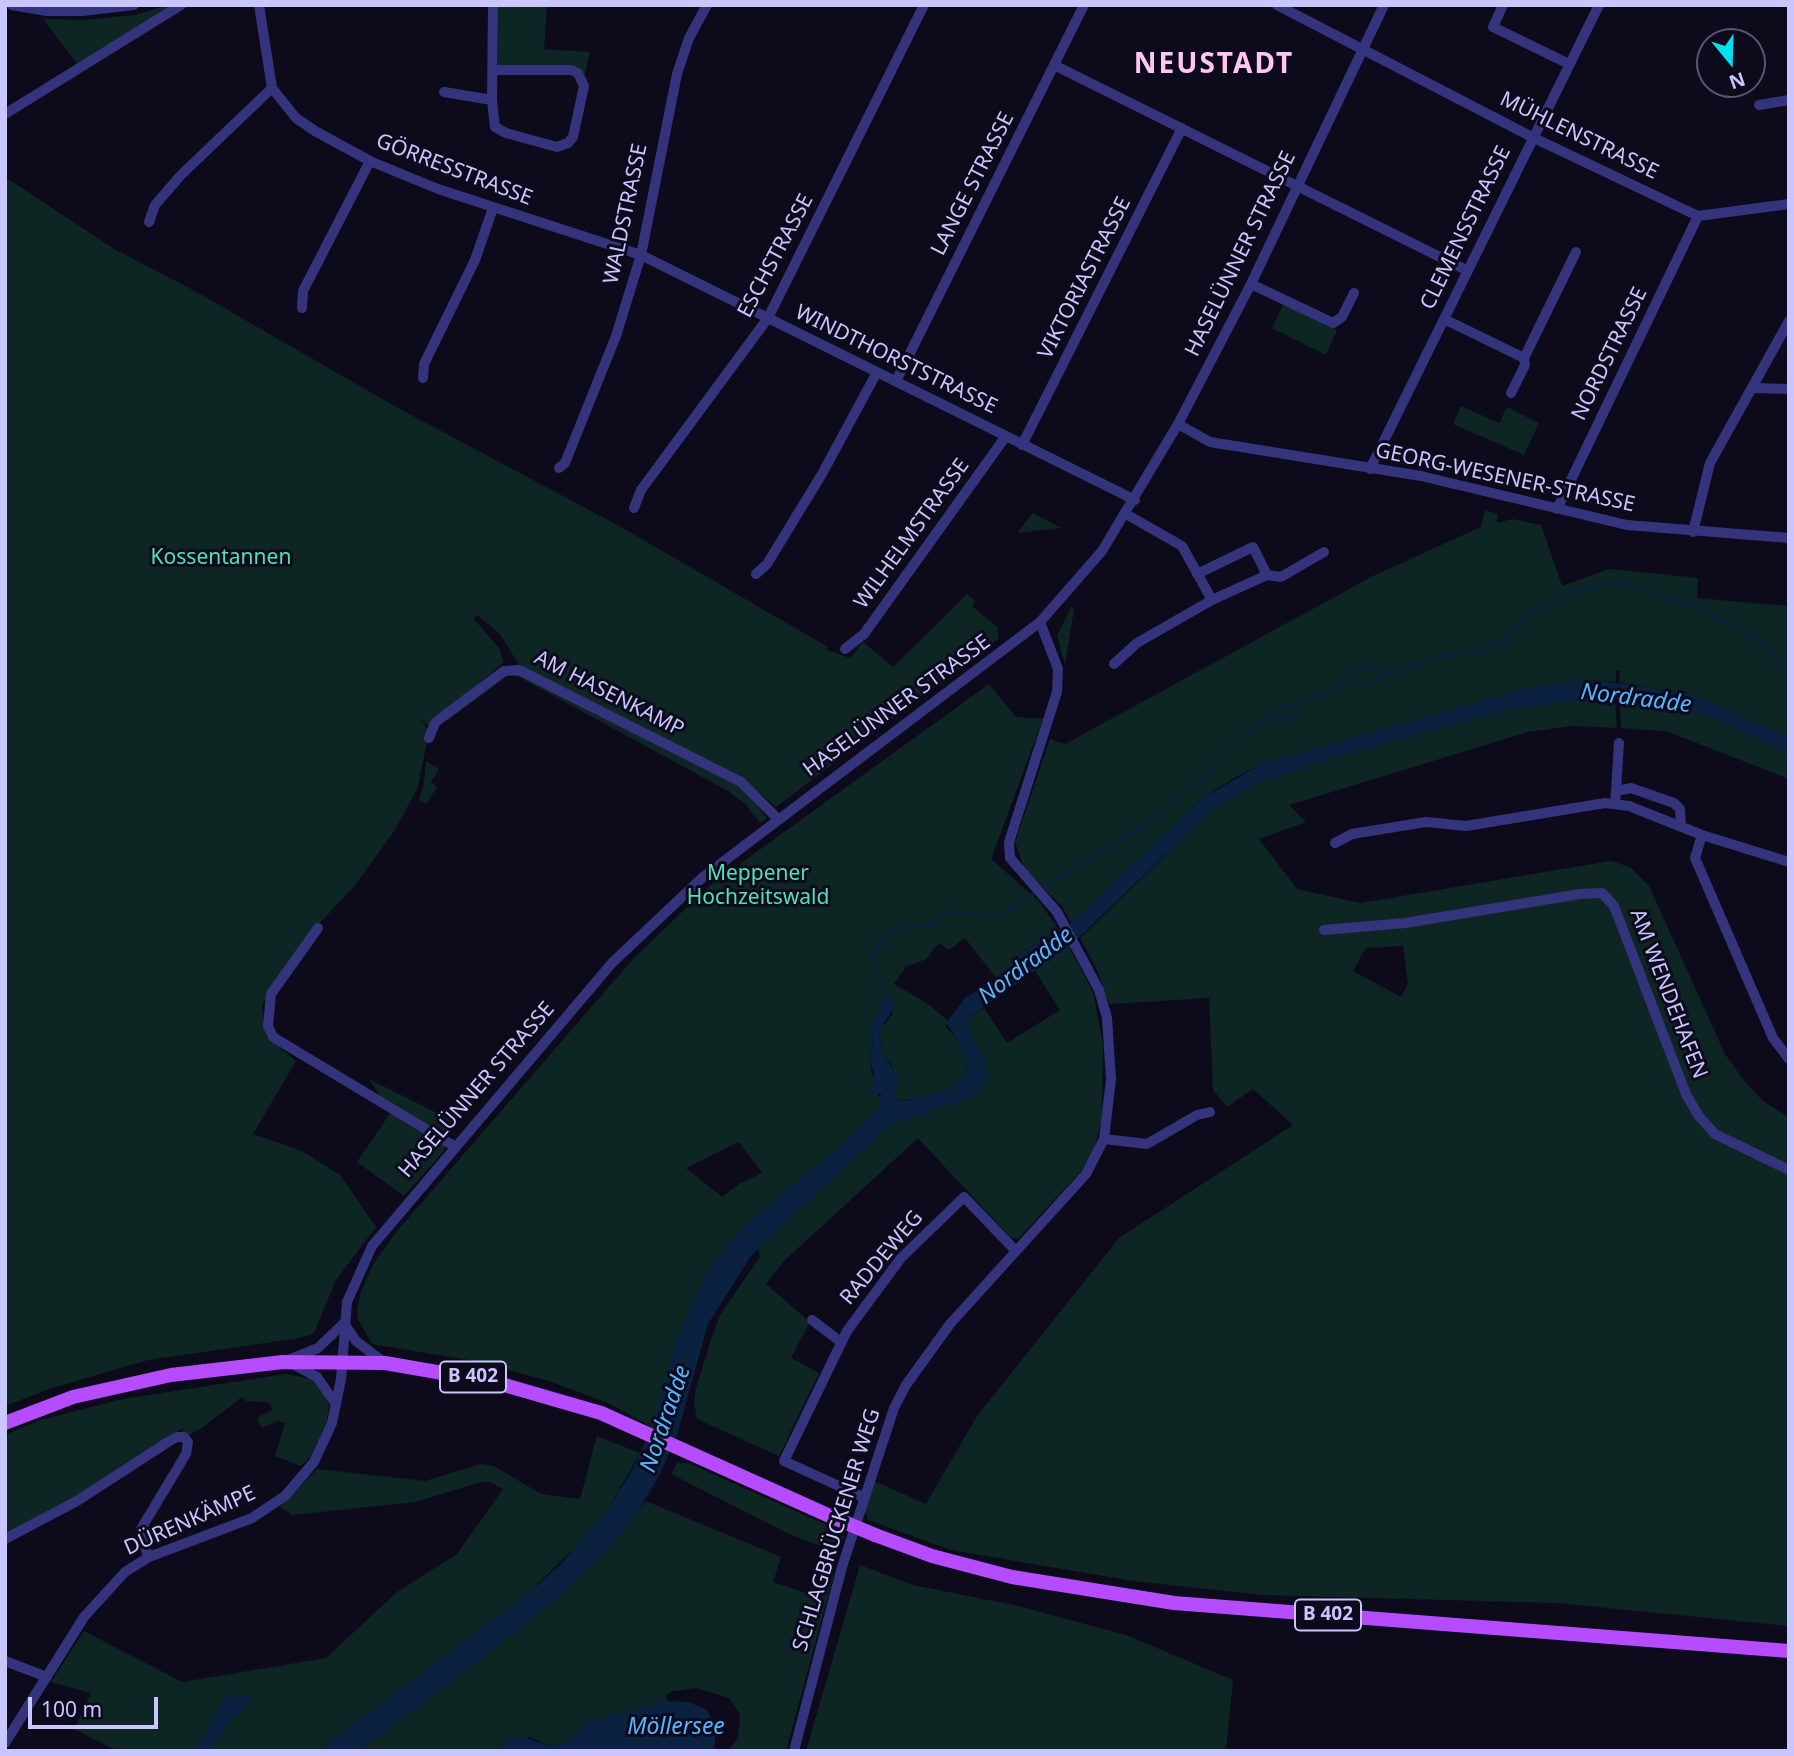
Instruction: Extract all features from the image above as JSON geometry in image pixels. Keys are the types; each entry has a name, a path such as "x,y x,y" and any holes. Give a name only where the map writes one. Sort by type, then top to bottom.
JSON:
{"main road":[{"name":"B 402","path":"5,1423 105,1389 183,1373 286,1362 342,1360 385,1363 453,1373 546,1395 601,1413 875,1535 932,1556 1012,1577 1174,1603 1789,1651"}],"street":[{"path":"12,5 47,11 82,11 134,5"},
{"path":"5,114 181,5"},
{"name":"GÖRRESSTRASSE","path":"259,5 272,88 296,118 370,161 494,208 641,255"},
{"path":"493,5 492,100 495,127 506,133 563,147 573,137 584,86 583,79 571,70 493,70"},
{"name":"WALDSTRASSE","path":"559,468 565,463 612,347 641,255 674,86 689,38 707,5"},
{"name":"ESCHSTRASSE","path":"634,508 641,490 768,318 924,5"},
{"name":"LANGE STRASSE","path":"896,381 1084,5"},
{"name":"MÜHLENSTRASSE","path":"1277,5 1532,136 1698,216"},
{"name":"HASELÜNNER STRASSE","path":"342,1360 344,1323 356,1277 372,1246 454,1146 620,955 703,877 777,818 924,712 1040,622 1102,551 1135,500 1178,424 1251,284 1384,5"},
{"path":"1503,5 1493,27 1569,65"},
{"name":"CLEMENSSTRASSE","path":"1370,469 1444,319 1465,270 1599,5"},
{"path":"1054,65 1465,270"},
{"path":"149,222 155,205 181,174 272,88"},
{"path":"444,92 492,100"},
{"path":"1759,105 1789,100"},
{"name":"VIKTORIASTRASSE","path":"1022,445 1182,128"},
{"path":"302,308 303,291 370,161"},
{"path":"1698,216 1789,204"},
{"path":"423,378 424,364 475,260 494,208"},
{"name":"NORDSTRASSE","path":"1556,509 1698,216"},
{"path":"1511,393 1525,365 1524,358 1576,252"},
{"name":"WINDTHORSTSTRASSE","path":"641,255 1135,500"},
{"path":"1251,284 1333,323 1342,317 1354,293"},
{"path":"1444,319 1524,358"},
{"path":"1693,532 1710,463 1789,321"},
{"path":"756,574 767,564 810,494 877,372"},
{"path":"1752,388 1789,390"},
{"name":"GEORG-WESENER-STRASSE","path":"1178,424 1210,442 1444,481 1627,525 1789,538"},
{"name":"WILHELMSTRASSE","path":"845,649 864,634 1006,436"},
{"path":"1126,514 1182,546 1212,600"},
{"path":"1197,574 1253,547 1267,575"},
{"path":"1114,664 1137,643 1212,600 1267,575 1281,577 1324,552"},
{"name":"SCHLAGBRÜCKENER WEG","path":"794,1751 863,1497 886,1428 906,1385 950,1324 1086,1174 1104,1139 1111,1079 1107,1018 1099,990 1057,912 1020,873 1010,858 1009,842 1045,737 1057,692 1058,668 1040,622"},
{"name":"AM HASENKAMP","path":"429,738 435,723 441,718 504,671 519,670 741,782 777,818"},
{"path":"1615,804 1619,743"},
{"path":"1616,791 1632,788 1674,803 1680,809 1681,826"},
{"path":"1335,843 1352,834 1426,822 1466,826 1575,806 1615,804 1789,862"},
{"path":"1702,835 1695,858 1773,1038 1789,1059"},
{"name":"AM WENDEHAFEN","path":"1324,930 1405,923 1580,894 1602,893 1614,906 1686,1094 1698,1115 1711,1132 1789,1170"},
{"path":"318,928 271,994 268,1026 273,1037 454,1146"},
{"path":"1104,1139 1147,1144 1196,1115 1210,1112"},
{"name":"RADDEWEG","path":"863,1497 784,1461 841,1342 901,1258 964,1197 1015,1250"},
{"path":"812,1320 841,1342"},
{"path":"286,1362 318,1348 344,1323 365,1349 385,1363"},
{"name":"DÜRENKÄMPE","path":"5,1743 85,1616 106,1589 149,1557 236,1527 285,1496 314,1462 324,1444 335,1403 342,1360"},
{"path":"286,1362 317,1377 335,1403"},
{"path":"5,1539 77,1501 177,1437 184,1437 188,1442 186,1454 141,1529 141,1538 149,1557"},
{"path":"5,1661 47,1676"}],"green space":[{"path":"169,5 189,5 78,65 43,19 83,20 135,15"},
{"path":"498,5 547,5 544,49 590,52 585,74 580,70 498,65"},
{"name":"Kossentannen","path":"5,177 116,250 193,290 398,408 621,527 828,647 827,650 850,658 863,642 893,667 967,594 975,601 972,606 997,627 999,638 776,807 743,779 520,667 500,634 477,615 474,619 499,648 504,662 429,726 420,720 429,731 418,787 395,830 356,884 319,924 262,1005 266,1036 296,1061 253,1134 302,1151 340,1175 376,1227 336,1280 314,1333 300,1338 148,1360 52,1388 5,1406"},
{"path":"1284,303 1337,330 1326,355 1272,328"},
{"path":"1461,406 1499,423 1507,407 1539,423 1524,455 1453,424"},
{"path":"1485,510 1498,514 1497,523 1512,519 1541,525 1562,586 1609,569 1698,578 1697,598 1789,606 1789,737 1688,693 1619,683 1620,670 1616,670 1616,682 1594,680 1535,686 1260,765 1234,778 1202,798 1071,923 1062,906 1025,870 1015,842 1050,739 1065,744 1375,575 1481,527"},
{"path":"1033,513 1061,528 1017,533"},
{"path":"1071,607 1074,609 1065,665 1057,636"},
{"path":"509,673 519,674 739,784 767,818 760,823 745,804 728,791 519,677 509,675 448,720 443,717"},
{"name":"Meppener Hochzeitswald","path":"989,684 1016,717 1043,719 991,859 1039,901 1059,930 1023,951 996,978 965,938 949,950 939,943 926,959 906,967 894,984 928,1004 947,1020 946,1027 958,1040 965,1055 967,1075 959,1084 933,1097 898,1101 894,1096 892,1066 884,1055 878,1032 893,1014 884,999 871,1027 873,1043 869,1058 876,1093 882,1099 879,1108 846,1141 750,1220 726,1246 652,1427 608,1403 546,1380 469,1360 372,1344 358,1319 361,1291 374,1263 397,1231 633,959 708,887","holes":["739,1142 762,1173 739,1184 722,1197 686,1168"]},
{"path":"1585,698 1615,700 1617,728 1572,726 1528,732 1289,805 1306,822 1259,839 1297,889 1360,903 1611,861 1630,867 1649,886 1725,1054 1763,1101 1789,1118 1789,1626 1557,1603 1263,1595 1133,1581 951,1550 868,1520 865,1512 874,1481 926,1504 977,1416 1119,1238 1293,1125 1253,1089 1227,1107 1213,1090 1209,998 1109,1004 1097,970 1080,938 1215,807 1254,785 1328,759 1505,711","holes":["1403,946 1408,984 1401,997 1353,971 1366,948"]},
{"path":"1619,701 1685,709 1713,718 1789,754 1789,779 1666,731 1621,728"},
{"path":"426,761 439,769 431,782 437,787 426,804 419,800"},
{"path":"1069,947 1093,992 1103,1044 1102,1118 1093,1153 1081,1171 1018,1239 1011,1238 918,1138 784,1261 766,1284 810,1322 791,1358 819,1373 779,1456 697,1419 694,1403 696,1388 712,1337 720,1315 760,1257 758,1248 890,1125 974,1097 974,1042 967,1025 968,1018 984,1008 1007,1043 1060,1010 1034,969"},
{"path":"369,1079 453,1121 444,1151 404,1196 357,1162 391,1112"},
{"path":"286,1374 311,1379 322,1390 329,1406 326,1424 311,1456 301,1466 275,1456 285,1423 277,1421 262,1428 257,1418 273,1409 267,1402 246,1401 242,1397 202,1428 189,1435 182,1434 183,1428 77,1499 5,1534 5,1435 37,1421 123,1399"},
{"path":"597,1436 640,1453 608,1509 590,1533 527,1594 319,1751 117,1751 74,1729 91,1693 51,1682 84,1631 182,1682 326,1658 397,1592 457,1554 503,1489 490,1482 481,1482 415,1502 293,1515 280,1507 317,1469 425,1481 481,1464 494,1466 541,1494 580,1499"},
{"path":"677,1463 688,1463 845,1533 839,1550 833,1551 787,1533 671,1474"},
{"path":"646,1501 781,1557 773,1582 809,1594 817,1569 834,1574 786,1751 728,1751 738,1738 740,1714 729,1698 696,1688 674,1691 666,1695 667,1701 652,1706 583,1723 570,1740 560,1744 546,1745 530,1737 503,1743 501,1751 360,1751 550,1605 609,1547"},
{"path":"860,1565 913,1585 1014,1605 1126,1635 1233,1680 1226,1751 806,1751"}],"water":[{"name":"Nordradde","path":"1594,680 1688,693 1789,737 1789,754 1713,718 1685,709 1585,698 1505,711 1328,759 1254,785 1215,807 1069,947 968,1018 967,1025 985,1062 988,1077 974,1097 890,1125 751,1256 708,1324 677,1435 661,1472 634,1519 609,1547 550,1605 360,1751 319,1751 527,1594 561,1564 608,1509 631,1472 652,1427 677,1339 705,1277 726,1246 750,1220 846,1141 879,1108 881,1094 869,1093 874,1074 869,1058 873,1044 871,1027 884,999 887,997 893,1000 895,1006 878,1033 884,1055 898,1078 894,1096 898,1101 912,1100 950,1089 967,1075 967,1067 958,1040 946,1023 966,997 982,988 985,991 998,981 996,978 1023,951 1071,923 1202,798 1260,765 1535,686"},
{"path":"247,1695 251,1700 247,1706 227,1725 209,1751 192,1751 207,1732 221,1702 230,1696"},
{"name":"Möllersee","path":"667,1701 689,1702 707,1710 716,1727 714,1751 501,1751 503,1743 517,1735 546,1745 560,1744 570,1740 583,1723"}],"waterway":[{"path":"1045,886 1144,826 1202,778 1244,734 1278,710 1329,693 1342,683 1374,683 1386,673 1396,674 1432,657 1475,652 1509,639 1536,608 1590,585 1620,583 1693,605 1754,636 1789,673"},
{"path":"1342,683 1360,665 1386,673"},
{"path":"1267,719 1283,720 1295,715 1298,706"},
{"path":"884,999 873,958 887,930 929,925 950,913 965,912 988,918 1005,912 1033,894"}],"district":[{"name":"NEUSTADT","path":"1214,65"}]}
